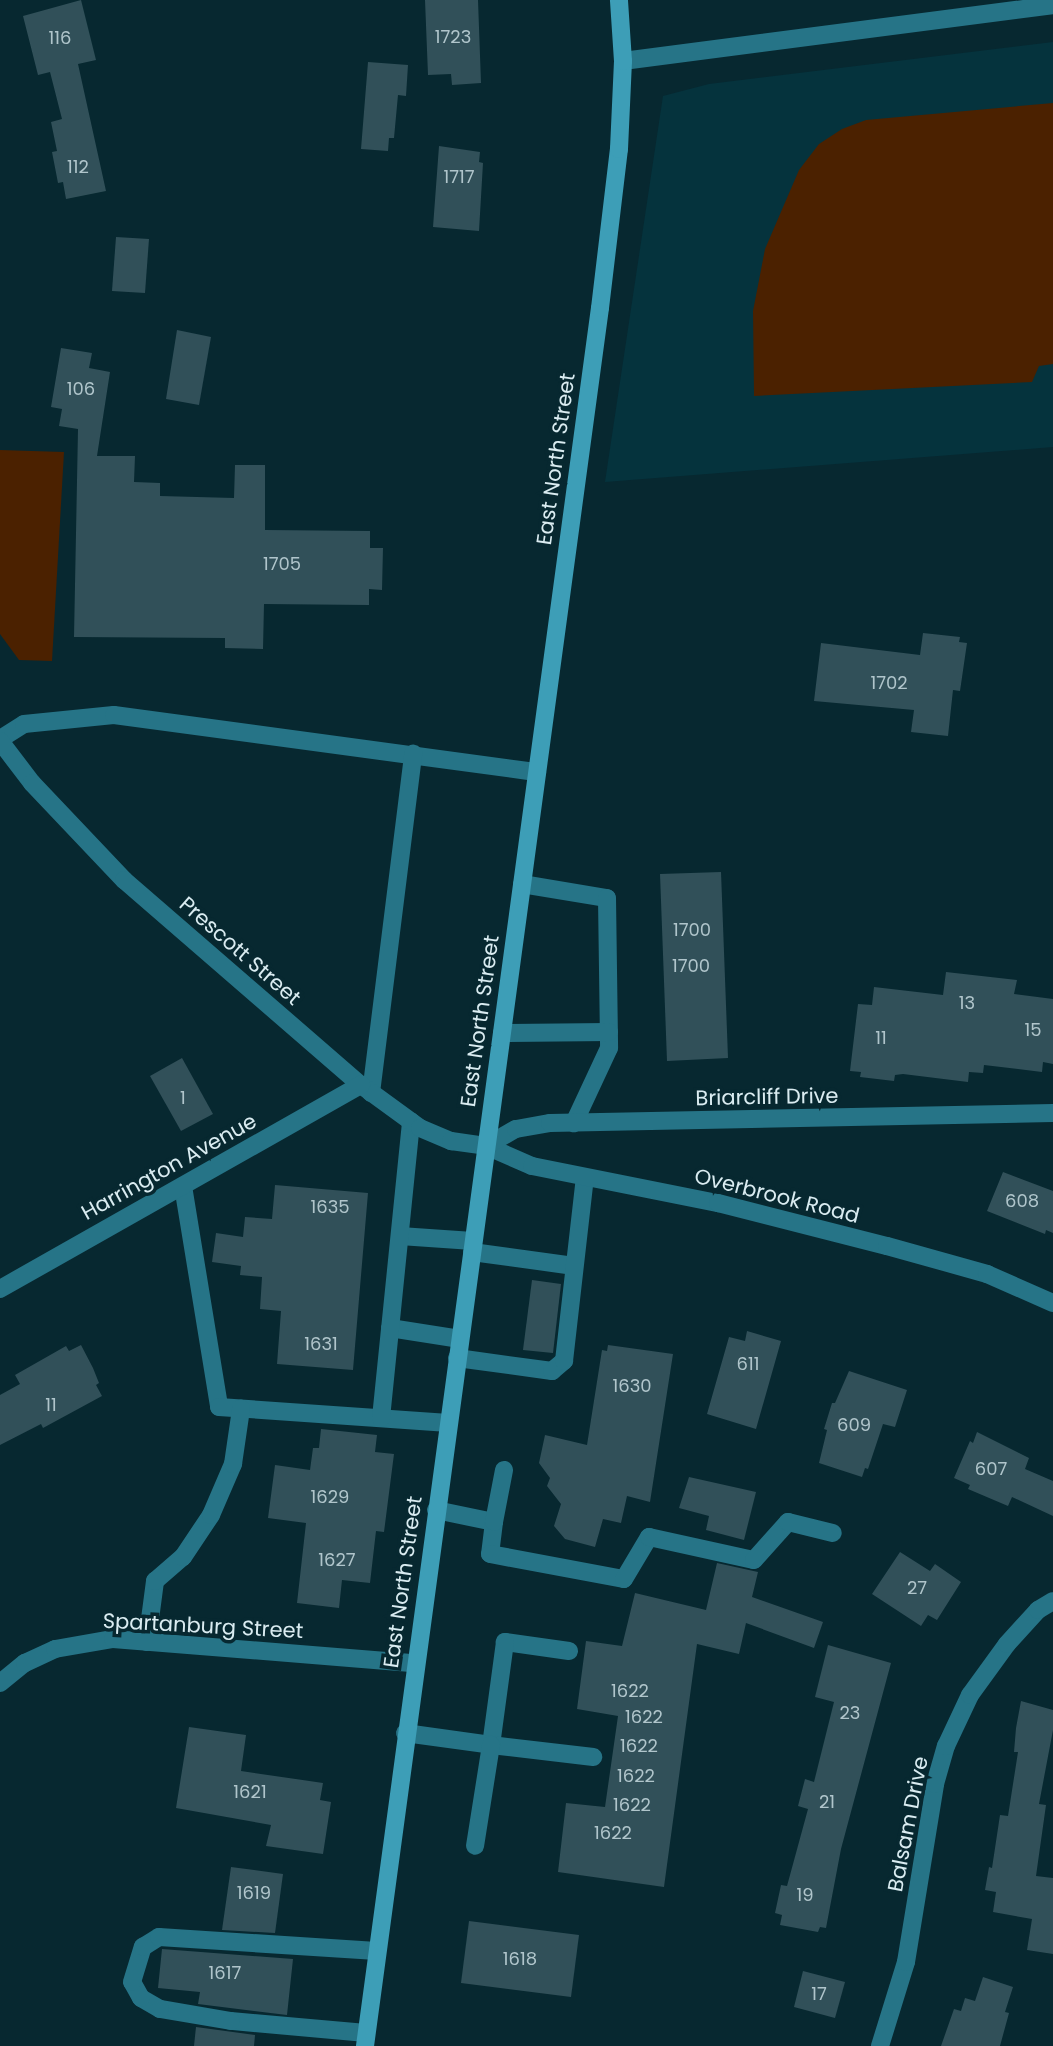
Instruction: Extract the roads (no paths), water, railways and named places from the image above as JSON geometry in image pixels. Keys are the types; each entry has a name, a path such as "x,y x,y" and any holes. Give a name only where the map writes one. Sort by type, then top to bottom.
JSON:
{"main road":[{"name":"East North Street","path":"366,2039 414,1663 502,1033 616,175 623,61 619,0"}],"street":[{"path":"623,61 1053,5"},
{"path":"0,740 24,724 114,715 537,772"},
{"name":"Prescott Street","path":"0,740 32,783 124,880 366,1089 411,1122 451,1141 486,1146"},
{"path":"366,1089 413,754"},
{"path":"522,884 607,898 609,1048 574,1123"},
{"path":"502,1033 609,1032"},
{"name":"Harrington Avenue","path":"0,1289 183,1185 366,1089"},
{"name":"Briarcliff Drive","path":"486,1146 516,1129 574,1123 1053,1113"},
{"path":"381,1418 411,1122"},
{"name":"Overbrook Road","path":"486,1146 532,1166 718,1203 887,1246 987,1274 1053,1303"},
{"path":"457,1358 552,1371 564,1360 585,1177"},
{"path":"183,1185 219,1408 448,1423"},
{"path":"400,1236 574,1266"},
{"path":"390,1328 460,1339"},
{"path":"147,1642 155,1581 183,1558 211,1515 233,1464 241,1409"},
{"path":"504,1470 490,1553 624,1579 649,1537 754,1560 788,1522 833,1533"},
{"path":"436,1510 494,1522"},
{"name":"Balsam Drive","path":"880,2046 906,1962 935,1784 946,1746 970,1695 1007,1644 1038,1609 1053,1601"},
{"name":"Spartanburg Street","path":"0,1683 25,1663 55,1649 113,1639 414,1663"},
{"path":"475,1846 505,1642 569,1651"},
{"path":"405,1733 593,1757"},
{"path":"366,2039 160,2009 141,1998 132,1982 143,1947 159,1937 377,1951"}]}
